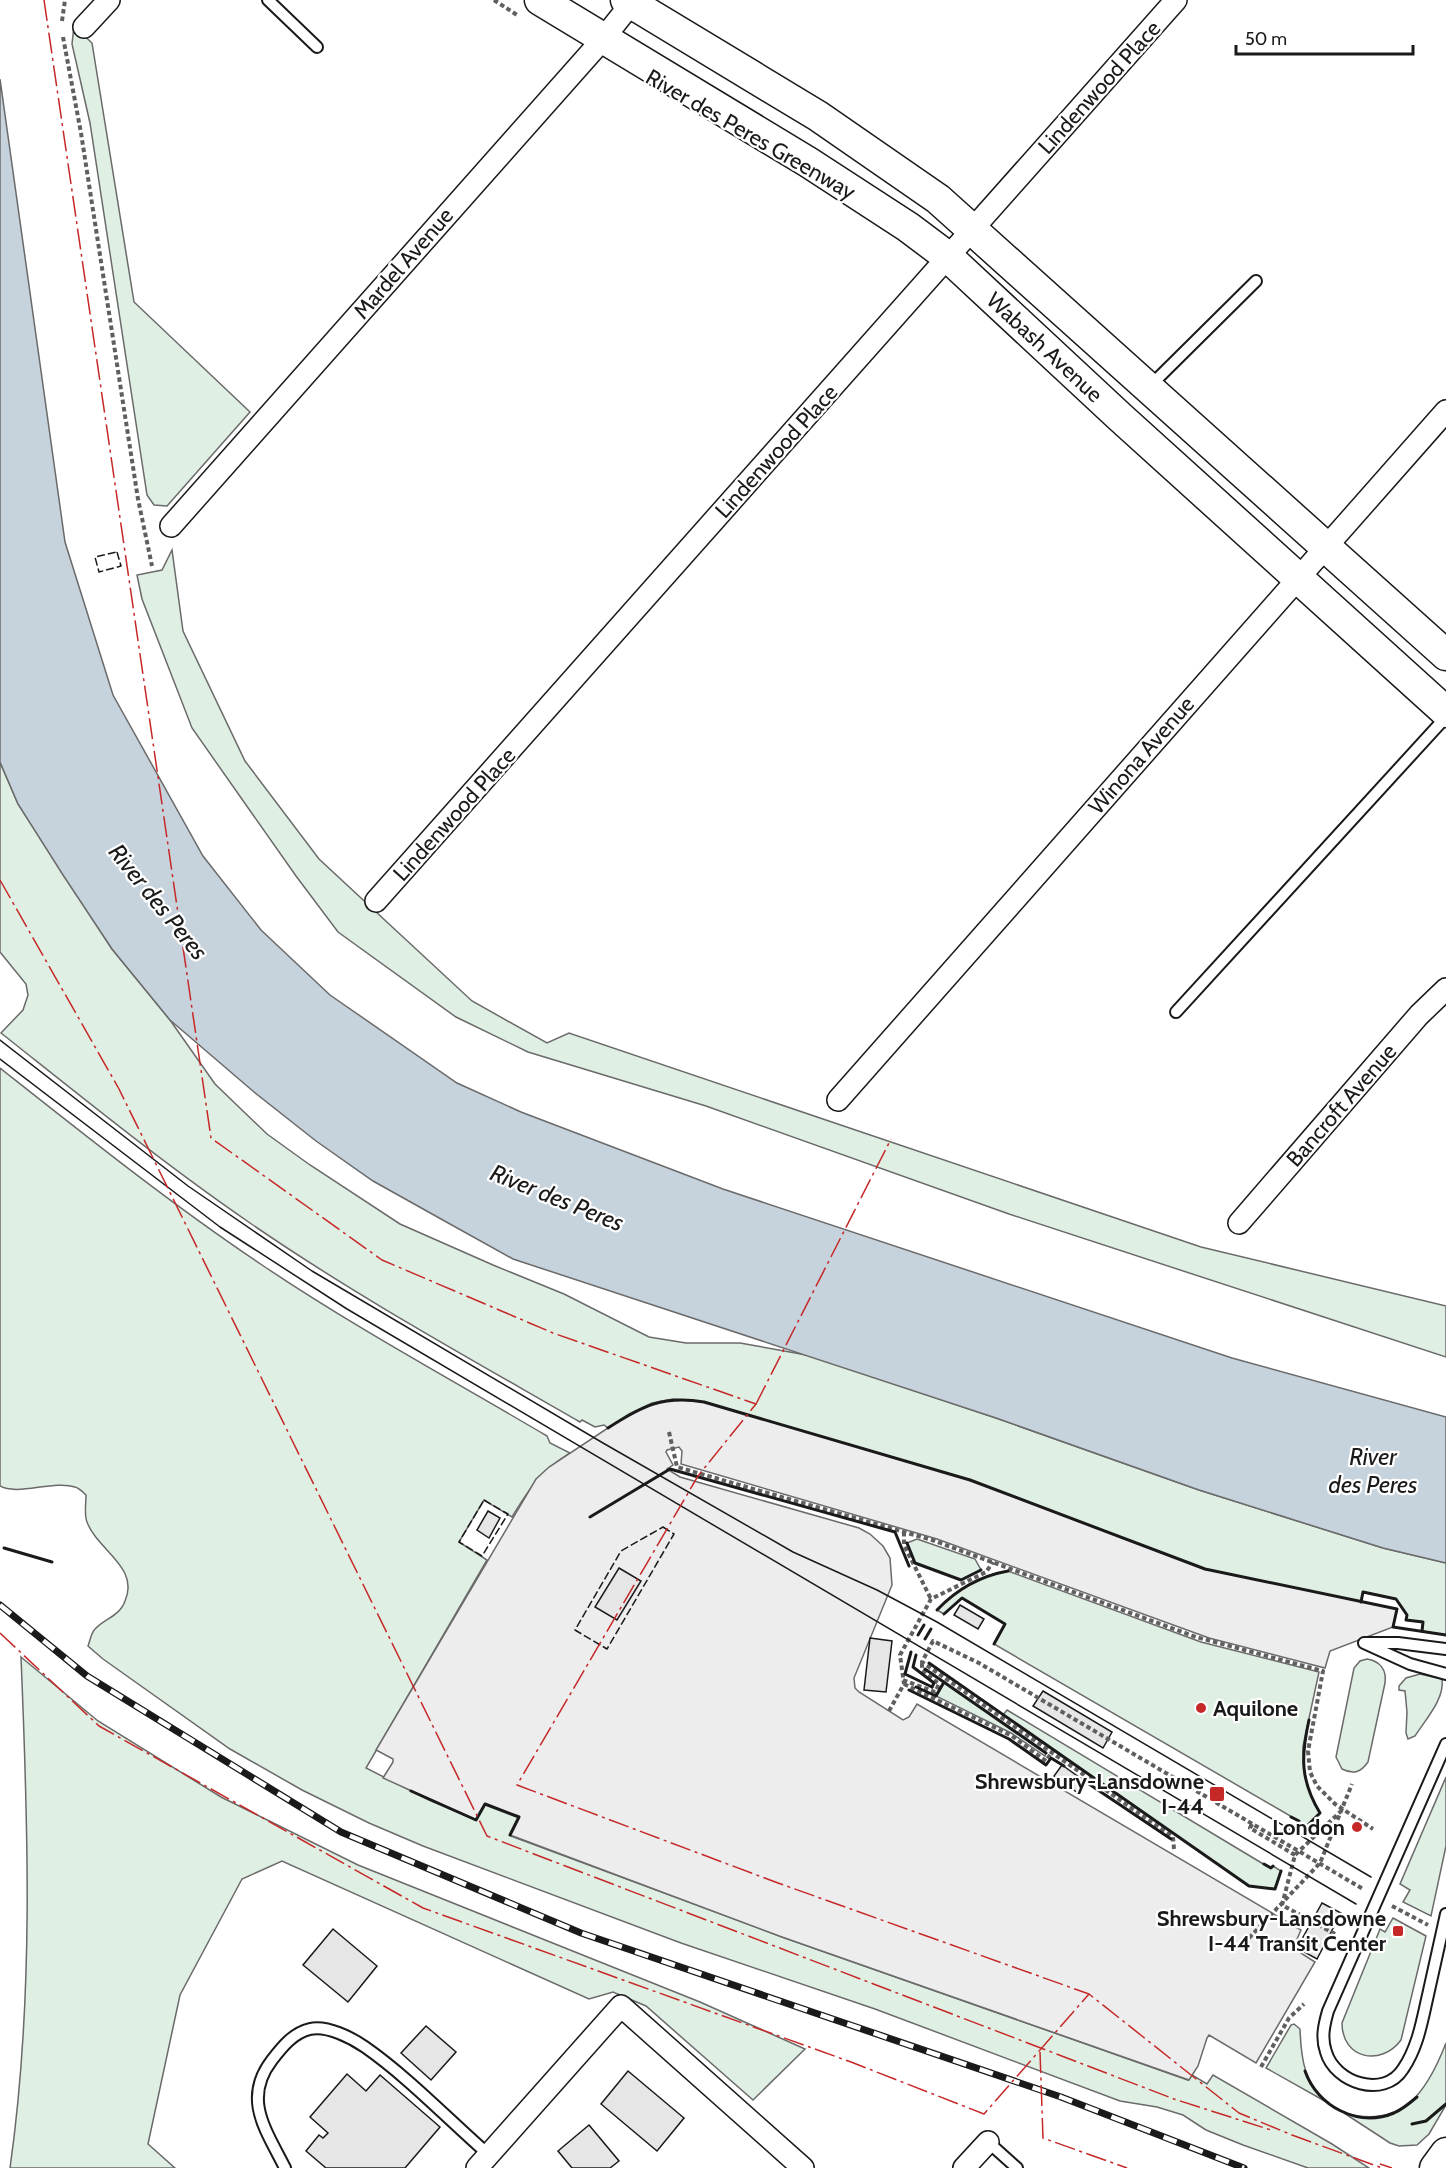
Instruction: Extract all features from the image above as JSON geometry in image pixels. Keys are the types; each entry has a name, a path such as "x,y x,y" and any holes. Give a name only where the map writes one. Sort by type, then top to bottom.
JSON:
{"main road":[{"name":"Wabash Avenue","path":"630,1 818,116 938,199 1446,655"},
{"name":"Wabash Avenue","path":"530,9 603,39 828,175 908,227 948,257 1446,712"},
{"path":"1435,2168 1446,2153"}],"street":[{"path":"84,27 109,0"},
{"name":"Lindenwood Place","path":"376,901 1176,0"},
{"name":"Mardel Avenue","path":"171,526 603,39 630,1"},
{"name":"Winona Avenue","path":"838,1100 1446,411"},
{"name":"Bancroft Avenue","path":"1239,1222 1419,1015 1446,989"},
{"path":"483,2161 621,2006 803,2168"},
{"path":"964,2168 988,2142"}],"lane":[{"path":"268,0 317,47"},
{"path":"1149,387 1256,281"},
{"path":"1176,1012 1446,717"},
{"path":"1446,1649 1398,1643 1364,1643 1410,1664 1446,1674"},
{"path":"1446,1744 1328,2011 1323,2041 1326,2054 1332,2064 1350,2079 1377,2086 1390,2082 1402,2071 1418,2036 1446,1914"},
{"path":"285,2168 263,2126 256,2094 263,2071 287,2041 311,2029 331,2030 364,2046 483,2161"},
{"path":"988,2142 1017,2168"}],"path":[{"path":"63,25 65,0"},
{"path":"494,0 530,9"},
{"path":"63,34 81,133 138,499 152,566"},
{"path":"669,1432 677,1467 904,1532 993,1562 1196,1637 1323,1671 1308,1751 1310,1772 1317,1786 1342,1809 1373,1829"},
{"path":"904,1532 904,1545 930,1599"},
{"path":"889,1711 903,1682 900,1655 930,1599 986,1572 993,1562"},
{"path":"903,1682 934,1692 939,1684 921,1670 922,1662 933,1641 979,1663 1252,1824 1297,1853 1320,1863 1363,1889"},
{"path":"922,1662 1173,1837 1174,1849"},
{"path":"903,1682 1012,1737 1046,1761 1051,1753"},
{"path":"1249,1938 1320,1863 1352,1784"},
{"path":"1281,1905 1297,1853 1342,1809"},
{"path":"1281,1905 1335,1934"},
{"path":"1392,1906 1428,1925"},
{"path":"1260,2067 1289,2018 1304,2004"}],"green space":[{"path":"74,26 92,43 134,302 250,412 167,506 154,505 147,495 90,123 72,44"},
{"path":"172,550 183,631 245,761 319,859 472,1001 547,1043 569,1033 1201,1247 1446,1306 1446,1357 1009,1214 706,1106 528,1052 456,1017 338,932 192,728 142,599 137,575 162,570"},
{"path":"0,762 18,804 112,949 170,1020 215,1084 267,1134 400,1224 564,1294 649,1337 686,1343 740,1343 812,1356 1199,1490 1383,1548 1446,1563 1446,1635 1422,1631 1423,1622 1406,1620 1407,1615 1396,1599 1363,1592 1361,1602 1205,1569 970,1480 704,1402 665,1401 643,1408 608,1428 604,1425 595,1427 582,1420 580,1422 372,1301 290,1250 186,1178 1,1033 23,1010 28,995 26,984 0,952"},
{"path":"0,1068 162,1194 262,1265 368,1332 547,1436 550,1443 570,1453 536,1481 512,1517 484,1500 459,1542 487,1560 366,1768 429,1800 476,1820 485,1804 519,1817 511,1836 782,1937 1188,2080 1192,2075 1207,2084 1213,2075 1369,2168 1308,2168 1206,2130 1183,2115 1157,2107 1120,2101 875,2009 681,1943 423,1846 369,1823 302,1790 230,1749 103,1659 88,1646 94,1631 123,1606 128,1589 127,1578 87,1522 86,1495 81,1490 66,1485 16,1489 0,1486"},
{"path":"917,1539 975,1559 981,1570 961,1580 915,1563 907,1543"},
{"path":"1008,1571 1201,1642 1319,1672 1303,1755 1309,1789 1320,1813 1305,1828 1297,1824 1299,1821 994,1644 1005,1624 962,1598 944,1614 937,1610 969,1585 988,1576"},
{"path":"21,1657 98,1721 221,1797 358,1865 700,2002 805,2049 753,2100 646,2006 613,1992 589,1999 282,1861 242,1879 180,1995 148,2144 175,2168 10,2168 18,2104 26,1977 26,1784"},
{"path":"1367,1659 1382,1667 1385,1683 1368,1762 1360,1770 1350,1772 1342,1769 1336,1757 1354,1668 1360,1661"},
{"path":"1420,1674 1442,1679 1442,1687 1429,1716 1415,1736 1408,1739 1405,1691 1399,1690 1399,1686 1406,1678"},
{"path":"944,1682 1046,1753 1045,1756 1011,1733 936,1696"},
{"path":"1007,1710 1270,1868 1273,1866 1281,1871 1275,1889 1249,1886 1003,1715"},
{"path":"1446,1777 1446,1846 1431,1916 1403,1902 1410,1890 1400,1884"},
{"path":"1393,1918 1426,1936 1401,2040 1383,2054 1364,2055 1348,2045 1342,2023 1380,1929 1385,1932"},
{"path":"1294,2024 1300,2029 1301,2051 1309,2080 1321,2097 1330,2104 1266,2068 1291,2025"},
{"path":"1446,2043 1446,2105 1429,2134 1417,2145 1399,2146 1390,2143 1344,2113 1365,2117 1382,2116 1397,2111 1421,2091 1439,2061"}],"shaded area":[{"path":"673,1399 704,1402 970,1480 1205,1569 1397,1609 1393,1627 1330,1651 1325,1668 1209,1638 937,1539 681,1464 682,1451 679,1447 666,1452 673,1465 667,1469 680,1477 859,1528 883,1546 890,1558 892,1585 854,1678 855,1688 859,1692 903,1720 909,1717 917,1704 1301,1930 1293,1948 1315,1962 1256,2063 1209,2035 1198,2066 1189,2080 782,1937 510,1835 519,1817 485,1804 476,1820 383,1778 393,1759 376,1750 536,1479 549,1467 629,1414 652,1403"}],"water":[{"name":"River des Peres","path":"0,79 65,542 113,695 203,856 261,930 330,995 457,1083 521,1112 723,1189 1232,1358 1446,1417 1446,1563 1383,1548 1199,1490 996,1418 513,1259 373,1181 316,1141 254,1092 170,1020 112,949 63,875 18,804 0,762"}],"building":[{"path":"488,1511 500,1518 489,1538 477,1530"},
{"path":"619,1568 641,1581 617,1620 595,1607"},
{"path":"960,1605 984,1619 978,1629 954,1615"},
{"path":"870,1638 892,1641 886,1692 864,1690"},
{"path":"1043,1691 1112,1732 1103,1748 1033,1706"},
{"path":"1062,1765 1086,1782 1078,1793 1054,1776"},
{"path":"1322,1903 1341,1913 1317,1959 1297,1948"},
{"path":"333,1929 377,1966 348,2002 303,1965"},
{"path":"426,2026 456,2052 431,2080 401,2053"},
{"path":"628,2071 684,2118 657,2151 601,2104"},
{"path":"347,2074 366,2091 380,2075 440,2127 405,2168 326,2168 306,2151 319,2135 323,2138 328,2133 310,2117"},
{"path":"589,2125 619,2161 610,2168 572,2168 558,2151"}],"tram line":[{"path":"0,1040 188,1186 312,1271 793,1552 877,1590 937,1622 1371,1877"},
{"path":"0,1059 220,1227 347,1309 1356,1904"}],"railway":[{"path":"0,1605 87,1676 341,1832 581,1933 1061,2097 1244,2168"}],"fence":[{"path":"117,552 121,566 99,572 95,557 117,552"},
{"path":"484,1500 508,1514 482,1556 459,1542 484,1500"},
{"path":"663,1527 674,1534 607,1649 575,1630 621,1551 663,1527"}],"wall":[{"path":"608,1428 653,1404 676,1400 704,1402 970,1480 1205,1569 1397,1609 1393,1627 1446,1635"},
{"path":"590,1517 670,1469 895,1532 909,1566"},
{"path":"907,1543 915,1563 961,1580 981,1570"},
{"path":"4,1548 52,1562"},
{"path":"937,1610 969,1585 988,1576 1008,1571"},
{"path":"1361,1602 1363,1592 1396,1599 1407,1615 1406,1620 1423,1622 1422,1631"},
{"path":"944,1614 962,1598 1005,1624 994,1644"},
{"path":"918,1635 924,1625"},
{"path":"925,1639 931,1629"},
{"path":"911,1652 905,1674 932,1687"},
{"path":"916,1655 913,1667 934,1683 932,1687"},
{"path":"929,1663 1249,1886 1275,1889 1281,1871"},
{"path":"925,1669 1046,1753"},
{"path":"916,1687 936,1696 944,1682"},
{"path":"909,1690 1009,1739 1046,1765 1051,1758 1064,1766"},
{"path":"1305,1828 1320,1813 1309,1790 1304,1768 1309,1720"},
{"path":"1083,1780 1171,1839"},
{"path":"411,1791 476,1820 485,1804 519,1817 510,1835"},
{"path":"1291,1817 1299,1821 1297,1824"},
{"path":"1264,1864 1271,1868 1273,1866"},
{"path":"1305,2071 1311,2083 1329,2104 1353,2116 1367,2118 1394,2113 1417,2097"},
{"path":"1412,2124 1426,2121 1446,2104"}],"power":[{"path":"44,0 211,1138 382,1260 553,1333 756,1404 698,1476 517,1785 778,1883 1089,1994 1239,2113 1382,2168"},
{"path":"0,880 119,1089 487,1836 1174,2099 1271,2130"},
{"path":"756,1404 891,1139"},
{"path":"0,1633 99,1726 423,1908 851,2062 984,2114 1089,1994"},
{"path":"1040,2052 1043,2138 1127,2168"},
{"path":"1380,2164 1392,2168"}],"place":[{"name":"Aquilone","path":"1201,1708"},
{"name":"Shrewsbury-Lansdowne I-44","path":"1217,1794"},
{"name":"London","path":"1357,1827"},
{"name":"Shrewsbury-Lansdowne I-44 Transit Center","path":"1398,1931"}]}
